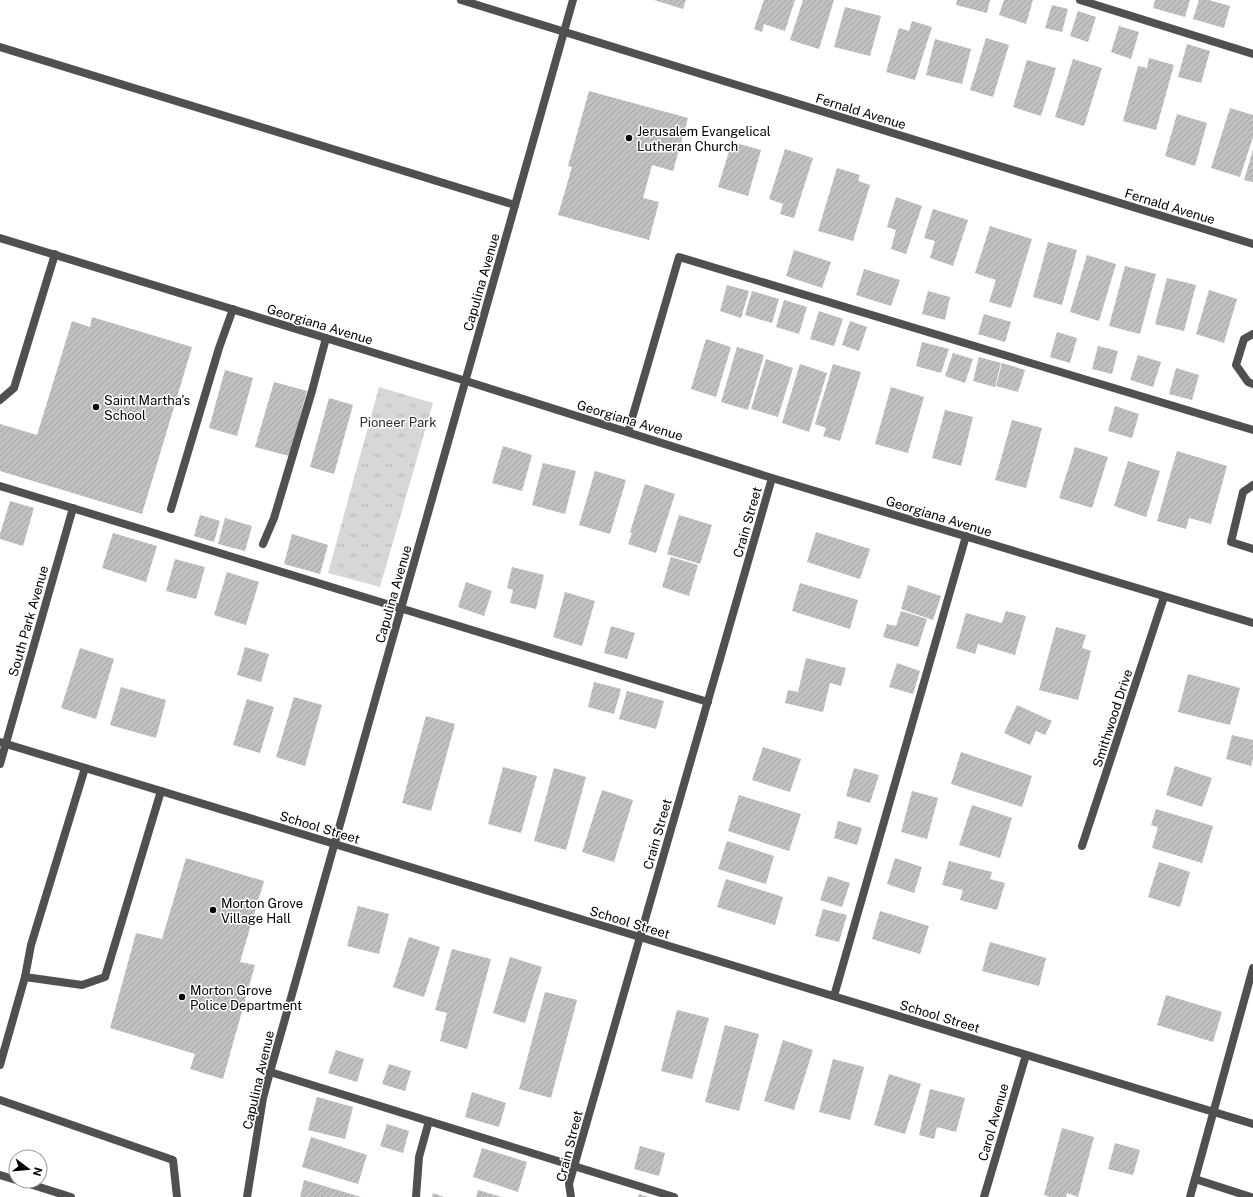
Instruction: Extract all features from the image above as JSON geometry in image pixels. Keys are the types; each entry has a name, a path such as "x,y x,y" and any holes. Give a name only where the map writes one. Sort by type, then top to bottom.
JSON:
{"street":[{"name":"Fernald Avenue","path":"461,0 1253,244"},
{"name":"Capulina Avenue","path":"247,1197 270,1072 573,0"},
{"path":"1080,0 1253,54"},
{"path":"0,47 515,205"},
{"name":"Georgiana Avenue","path":"0,238 466,381 772,478 1253,624"},
{"path":"0,400 14,388 55,254"},
{"path":"628,432 679,257 1253,430"},
{"path":"171,509 219,348 233,309"},
{"path":"1253,334 1244,339 1236,365 1248,382 1253,384"},
{"path":"262,544 274,518 312,391 326,338"},
{"name":"Crain Street","path":"571,1197 569,1184 574,1166 772,478"},
{"path":"1253,485 1243,492 1230,542 1253,549"},
{"path":"0,486 708,702"},
{"name":"South Park Avenue","path":"0,764 3,743 74,508"},
{"path":"834,996 966,536"},
{"name":"Smithwood Drive","path":"1082,846 1164,597"},
{"name":"School Street","path":"3,743 1253,1124"},
{"path":"0,1065 25,977 31,945 85,768"},
{"path":"25,977 82,985 105,977 161,791"},
{"path":"1190,1197 1213,1112 1249,999 1253,968"},
{"name":"Carol Avenue","path":"984,1197 1026,1055"},
{"path":"270,1072 674,1197"},
{"path":"0,1100 173,1160 177,1197"},
{"path":"416,1197 419,1157 429,1121"},
{"path":"1195,1179 1252,1197"},
{"path":"46,1189 71,1197"}],"green space":[{"name":"Pioneer Park","path":"379,387 433,403 380,587 328,573"}],"building":[{"path":"654,0 686,0 683,9"},
{"path":"764,0 795,0 785,31 764,24 762,32 754,29"},
{"path":"803,0 834,0 819,49 790,40"},
{"path":"957,0 990,0 987,13 956,5"},
{"path":"1004,0 1033,0 1026,24 999,15"},
{"path":"1155,0 1190,0 1185,17 1153,8"},
{"path":"1199,0 1209,0 1230,6 1224,28 1193,19"},
{"path":"1052,5 1068,9 1062,32 1045,28"},
{"path":"845,7 881,16 870,56 834,47"},
{"path":"1078,11 1096,17 1088,42 1070,36"},
{"path":"912,21 932,27 915,80 886,72 899,28 909,31"},
{"path":"1119,26 1139,32 1131,59 1111,52"},
{"path":"986,38 1009,45 993,97 970,90"},
{"path":"935,39 971,49 962,84 926,75"},
{"path":"1187,44 1210,51 1201,83 1178,77"},
{"path":"1149,58 1174,65 1156,130 1123,121 1138,66 1147,68"},
{"path":"1073,59 1102,68 1084,126 1055,117"},
{"path":"1027,60 1056,68 1041,116 1013,107"},
{"path":"589,91 688,118 673,171 652,165 643,198 659,202 649,240 558,215 572,167 568,166"},
{"path":"1230,108 1253,115 1253,137 1240,177 1211,168"},
{"path":"1177,114 1207,123 1195,166 1165,156"},
{"path":"732,142 761,150 748,196 718,187"},
{"path":"785,149 813,158 794,218 780,214 783,204 769,199"},
{"path":"1253,150 1253,182 1244,180"},
{"path":"837,168 860,175 858,181 870,185 853,241 818,231"},
{"path":"896,197 922,206 906,254 891,249 896,230 887,227"},
{"path":"933,209 968,220 953,266 930,258 935,241 924,238"},
{"path":"990,226 1032,239 1011,308 989,302 996,280 975,273"},
{"path":"1048,242 1077,250 1062,305 1033,297"},
{"path":"794,250 831,262 822,288 786,276"},
{"path":"1087,255 1116,264 1099,321 1070,312"},
{"path":"1125,266 1156,274 1140,334 1109,326"},
{"path":"864,269 900,280 891,306 856,295"},
{"path":"1167,278 1196,285 1184,331 1155,324"},
{"path":"727,285 749,291 741,318 720,311"},
{"path":"1209,290 1237,299 1224,343 1196,334"},
{"path":"752,291 779,299 772,323 745,315"},
{"path":"928,291 950,297 945,320 922,314"},
{"path":"784,300 807,307 799,334 776,327"},
{"path":"819,311 843,319 834,346 810,339"},
{"path":"984,314 1011,322 1005,342 978,334"},
{"name":"Saint Martha's School","path":"92,317 192,347 142,514 0,471 0,424 37,435 72,321 90,327"},
{"path":"850,321 867,327 859,351 842,345"},
{"path":"1057,332 1077,338 1070,363 1050,357"},
{"path":"706,339 731,347 716,397 691,389"},
{"path":"922,342 949,349 941,373 916,366"},
{"path":"1098,346 1118,351 1112,374 1092,369"},
{"path":"737,347 764,355 748,410 721,402"},
{"path":"953,353 973,359 965,383 945,376"},
{"path":"1138,355 1161,362 1153,387 1130,380"},
{"path":"979,357 1001,363 995,387 973,381"},
{"path":"766,359 793,368 778,417 751,409"},
{"path":"1002,363 1025,370 1018,392 996,386"},
{"path":"800,364 827,373 809,432 782,423"},
{"path":"833,364 861,372 840,441 823,436 826,428 815,424"},
{"path":"1176,368 1199,375 1192,400 1169,394"},
{"path":"225,370 253,378 237,436 209,428"},
{"path":"274,382 307,391 289,456 255,447"},
{"path":"891,387 924,397 908,453 875,444"},
{"path":"329,398 353,405 334,474 310,467"},
{"path":"1115,406 1139,414 1132,438 1108,431"},
{"path":"945,410 973,417 961,466 932,458"},
{"path":"1012,420 1042,428 1026,488 995,480"},
{"path":"503,446 532,455 522,491 492,483"},
{"path":"1075,447 1108,457 1092,508 1059,498"},
{"path":"1177,451 1227,466 1211,524 1189,518 1186,529 1157,521"},
{"path":"1128,461 1160,471 1146,517 1114,506"},
{"path":"543,463 576,471 565,514 532,505"},
{"path":"595,471 626,480 610,534 579,525"},
{"path":"645,484 675,494 656,553 628,544 632,533 630,532"},
{"path":"10,501 34,508 23,546 0,539 0,534"},
{"path":"200,515 220,521 214,542 194,536"},
{"path":"679,515 712,525 700,564 667,554"},
{"path":"225,518 252,526 245,551 218,544"},
{"path":"816,532 870,549 860,579 807,562"},
{"path":"113,533 157,546 146,582 102,568"},
{"path":"292,534 328,545 320,574 284,564"},
{"path":"671,557 698,565 689,596 662,587"},
{"path":"175,559 205,567 196,599 166,591"},
{"path":"512,567 544,575 536,609 510,603 513,590 507,588"},
{"path":"227,572 259,582 246,625 214,615"},
{"path":"466,582 492,591 484,616 458,607"},
{"path":"800,583 858,600 850,629 792,611"},
{"path":"908,585 941,596 933,620 901,609"},
{"path":"565,592 595,601 582,646 553,637"},
{"path":"901,611 927,619 918,647 883,637 887,624 896,626"},
{"path":"1006,611 1026,616 1015,655 978,644 975,654 956,648 966,613 1002,623"},
{"path":"611,626 635,633 627,659 604,653"},
{"path":"1056,627 1086,635 1082,648 1091,651 1078,700 1039,690"},
{"path":"245,647 269,654 261,682 237,675"},
{"path":"80,648 114,659 96,719 61,708"},
{"path":"806,658 846,668 841,686 830,683 823,712 785,703 788,690 798,692"},
{"path":"897,663 920,671 913,694 889,687"},
{"path":"1188,674 1240,688 1230,725 1178,712"},
{"path":"594,682 621,689 614,714 588,707"},
{"path":"121,687 166,700 156,738 110,725"},
{"path":"627,691 664,701 656,729 619,719"},
{"path":"294,697 322,705 305,766 276,757"},
{"path":"247,699 274,707 260,753 233,745"},
{"path":"1017,705 1052,721 1045,735 1036,731 1030,745 1004,733"},
{"path":"426,716 455,724 431,811 402,803"},
{"path":"1232,735 1253,740 1253,759 1251,766 1226,759"},
{"path":"763,747 801,759 790,792 752,780"},
{"path":"961,752 1032,776 1022,807 951,784"},
{"path":"1175,766 1212,778 1202,807 1166,795"},
{"path":"503,767 537,776 521,833 488,824"},
{"path":"554,768 586,777 566,850 534,841"},
{"path":"854,768 879,775 870,803 846,796"},
{"path":"602,790 633,800 614,862 582,852"},
{"path":"912,791 938,798 927,839 901,832"},
{"path":"739,795 801,814 789,851 728,831"},
{"path":"972,805 1012,818 1000,858 959,845"},
{"path":"1156,809 1213,826 1202,863 1152,848 1158,827 1151,825"},
{"path":"838,821 862,828 857,845 834,838"},
{"path":"727,841 774,856 766,884 718,869"},
{"name":"Morton Grove Police Department","path":"186,858 264,881 240,962 255,965 223,1079 190,1069 195,1054 110,1028 136,933 162,939"},
{"path":"895,858 922,867 914,893 887,884"},
{"path":"949,861 992,872 990,879 1005,883 997,910 960,900 963,890 942,885"},
{"path":"1159,862 1190,872 1180,907 1148,897"},
{"path":"828,876 850,883 842,907 820,900"},
{"path":"726,879 783,897 775,925 717,907"},
{"path":"358,906 389,914 379,954 347,946"},
{"path":"823,909 847,915 839,942 815,936"},
{"path":"880,911 929,926 920,954 872,939"},
{"path":"409,937 440,947 424,997 393,987"},
{"path":"990,942 1046,958 1039,986 982,971"},
{"path":"452,949 491,959 467,1049 440,1041 447,1013 435,1010"},
{"path":"510,957 542,967 525,1023 493,1013"},
{"path":"545,992 577,1000 551,1098 519,1089"},
{"path":"1166,995 1222,1012 1213,1042 1157,1025"},
{"path":"677,1010 709,1018 692,1079 661,1071"},
{"path":"725,1025 759,1034 739,1111 705,1102"},
{"path":"783,1040 813,1050 794,1110 764,1101"},
{"path":"336,1050 364,1059 357,1082 328,1073"},
{"path":"833,1059 864,1067 850,1120 819,1112"},
{"path":"389,1064 411,1071 405,1091 382,1084"},
{"path":"889,1074 921,1084 905,1134 874,1125"},
{"path":"930,1089 965,1098 956,1132 937,1127 934,1139 919,1135"},
{"path":"472,1092 506,1103 499,1127 465,1117"},
{"path":"317,1097 353,1107 345,1139 308,1130"},
{"path":"387,1124 409,1131 403,1153 380,1146"},
{"path":"1062,1128 1094,1137 1078,1197 1067,1193 1066,1197 1050,1197 1044,1195"},
{"path":"311,1137 367,1155 358,1184 302,1167"},
{"path":"1115,1143 1140,1150 1133,1175 1108,1169"},
{"path":"640,1146 665,1153 659,1176 634,1169"},
{"path":"482,1148 527,1162 518,1192 473,1177"},
{"path":"304,1180 361,1197 300,1197"},
{"path":"478,1190 502,1197 476,1197"},
{"path":"433,1193 444,1197 432,1197"},
{"path":"639,1194 648,1197 638,1197"}],"place":[{"name":"Jerusalem Evangelical Lutheran Church","path":"629,138"},
{"name":"Saint Martha's School","path":"96,407"},
{"name":"Morton Grove Village Hall","path":"213,910"},
{"name":"Morton Grove Police Department","path":"182,997"}]}
